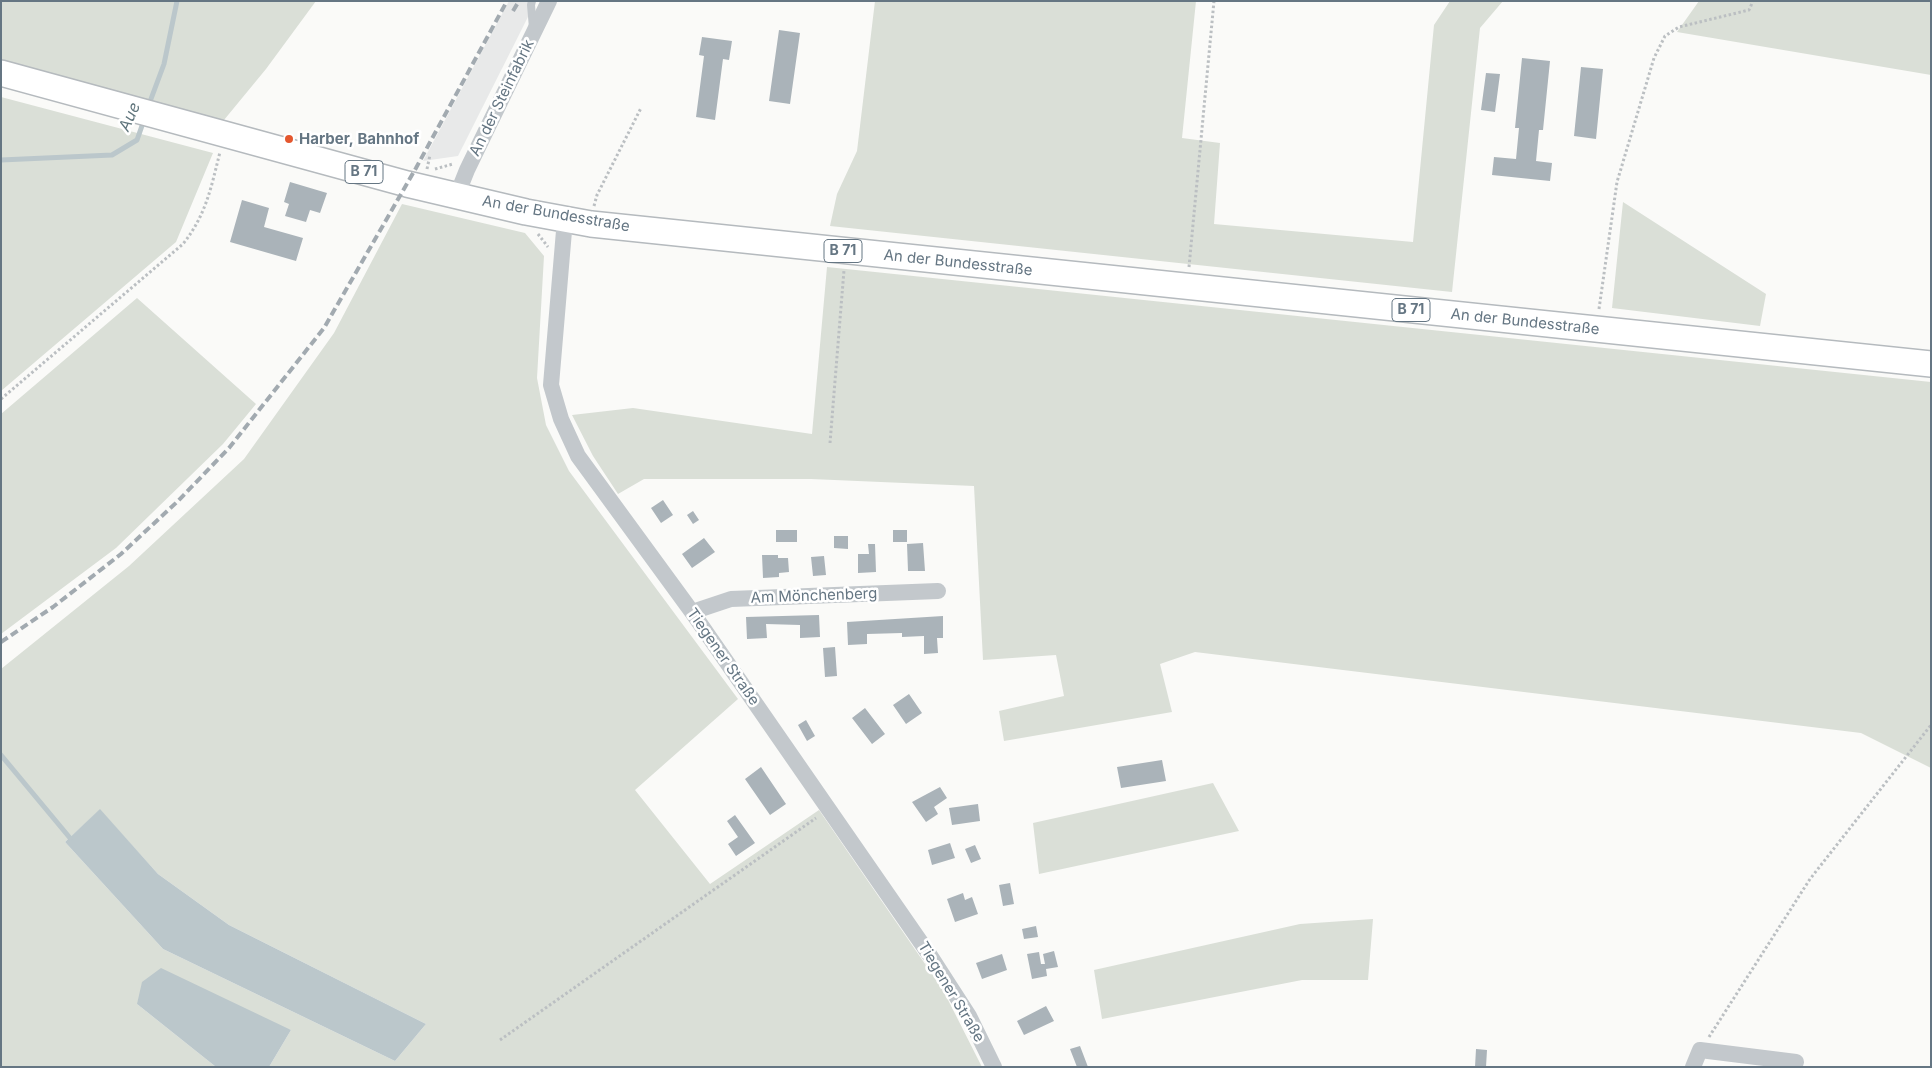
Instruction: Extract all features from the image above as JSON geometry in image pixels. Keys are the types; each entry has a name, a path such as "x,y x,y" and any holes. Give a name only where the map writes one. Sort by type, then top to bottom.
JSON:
{"main road":[{"name":"An der Bundesstraße","path":"1,72 457,196 565,219 846,252 1931,364"}],"street":[{"name":"An der Steinfabrik","path":"457,196 466,170 549,1"},
{"name":"Tiegener Straße","path":"565,219 551,385 561,419 578,456 692,612 936,964 969,1016 994,1067"},
{"name":"Am Mönchenberg","path":"692,612 731,599 938,591"},
{"path":"1693,1067 1700,1050 1796,1062"}],"lane":[{"path":"532,1 530,5 533,33"}],"path":[{"path":"1189,268 1214,1"},
{"path":"1599,311 1617,182 1654,58 1665,36 1679,27 1749,10 1753,1"},
{"path":"594,204 641,108"},
{"path":"1,399 183,244 198,226 207,205 221,148"},
{"path":"426,170 430,155"},
{"path":"830,443 846,252"},
{"path":"1700,1050 1810,879 1931,724"},
{"path":"500,1040 829,809"}],"shaded area":[{"path":"1,1 316,1 266,69 224,120 1,63"},
{"path":"509,1 536,1 458,156 423,161"},
{"path":"875,1 1196,1 1182,138 1220,143 1214,224 1413,242 1434,25 1450,1 1503,1 1480,28 1452,292 830,226 837,194 857,151"},
{"path":"1699,1 1931,1 1931,75 1677,32"},
{"path":"1,97 213,153 176,242 1,391"},
{"path":"1623,202 1766,294 1760,326 1612,308"},
{"path":"402,204 525,233 544,256 537,378 546,425 569,471 738,699 635,790 710,884 819,810 943,990 982,1067 269,1067 291,1030 137,1004 216,1067 1,1067 1,669 129,566 244,459 334,333","holes":["100,810 158,874 229,925 426,1024 395,1061 163,949 65,842"]},
{"path":"827,267 1931,382 1931,768 1861,733 1195,652 1160,664 1172,712 1004,741 999,711 1064,696 1056,655 983,660 974,486 811,479 644,479 618,494 593,456 572,415 633,408 812,434"},
{"path":"137,298 256,404 223,444 116,548 1,634 1,414"},
{"path":"1213,783 1239,831 1039,874 1033,823"},
{"path":"100,809 158,874 229,925 426,1024 395,1061 163,949 65,842"},
{"path":"1373,919 1368,980 1302,980 1102,1019 1094,970 1300,924"},
{"path":"161,968 291,1030 269,1067 216,1067 137,1004 142,982"}],"building":[{"path":"779,30 800,33 790,104 769,101"},
{"path":"702,37 732,41 729,60 723,59 715,120 696,117 704,56 699,55"},
{"path":"1522,58 1550,61 1543,130 1539,130 1536,161 1552,163 1550,181 1492,175 1494,157 1516,159 1519,128 1515,128"},
{"path":"1581,67 1603,69 1596,139 1574,136"},
{"path":"1486,73 1500,74 1495,112 1481,110"},
{"path":"290,182 327,193 320,213 310,210 306,222 285,216 289,204 284,202"},
{"path":"242,200 269,208 264,227 303,238 296,261 230,242"},
{"path":"663,500 673,515 661,523 651,508"},
{"path":"693,511 699,520 693,524 687,515"},
{"path":"776,530 797,530 797,542 776,542"},
{"path":"893,530 907,530 907,542 893,542"},
{"path":"834,536 848,536 848,549 834,548"},
{"path":"704,538 715,552 692,568 682,554"},
{"path":"923,543 925,571 908,571 907,544"},
{"path":"868,544 875,544 876,572 858,573 858,554 869,554"},
{"path":"762,555 778,555 778,558 788,558 789,572 779,573 779,577 763,578"},
{"path":"824,556 826,575 813,576 811,557"},
{"path":"819,615 820,637 800,638 800,625 766,624 767,638 747,639 746,617"},
{"path":"943,616 943,638 937,638 938,653 924,654 924,636 902,637 902,633 867,634 867,644 848,645 847,622"},
{"path":"835,647 837,676 825,677 823,648"},
{"path":"909,694 922,713 906,724 893,705"},
{"path":"865,708 885,734 872,744 852,718"},
{"path":"806,720 815,736 807,741 798,725"},
{"path":"1162,760 1166,781 1121,788 1117,767"},
{"path":"761,767 786,804 770,815 745,779"},
{"path":"940,787 947,798 934,807 938,814 926,822 912,802"},
{"path":"978,804 980,821 952,825 949,808"},
{"path":"735,815 755,843 736,856 728,844 738,837 727,821"},
{"path":"950,843 955,858 932,865 928,850"},
{"path":"975,845 981,859 971,863 965,849"},
{"path":"1010,883 1014,904 1003,906 999,885"},
{"path":"963,893 965,900 972,897 978,914 955,922 947,899"},
{"path":"1036,926 1038,937 1024,939 1022,929"},
{"path":"1054,951 1058,967 1046,969 1047,976 1032,979 1027,954 1039,952 1041,964 1045,964 1043,954"},
{"path":"1002,954 1007,970 982,979 976,963"},
{"path":"1046,1006 1054,1021 1024,1035 1017,1021"},
{"path":"1080,1046 1088,1067 1077,1067 1070,1049"},
{"path":"1476,1049 1487,1050 1486,1067 1475,1067"}],"waterway":[{"name":"Aue","path":"148,107 164,64 177,1"},
{"name":"Aue","path":"1,160 112,155 137,140 144,120"},
{"path":"1,755 70,838"}],"railway":[{"path":"1,642 53,607 121,554 177,502 229,448 324,328 416,168 507,1"},
{"path":"513,11 519,1"}],"place":[{"name":"Harber, Bahnhof","path":"289,139"}]}
